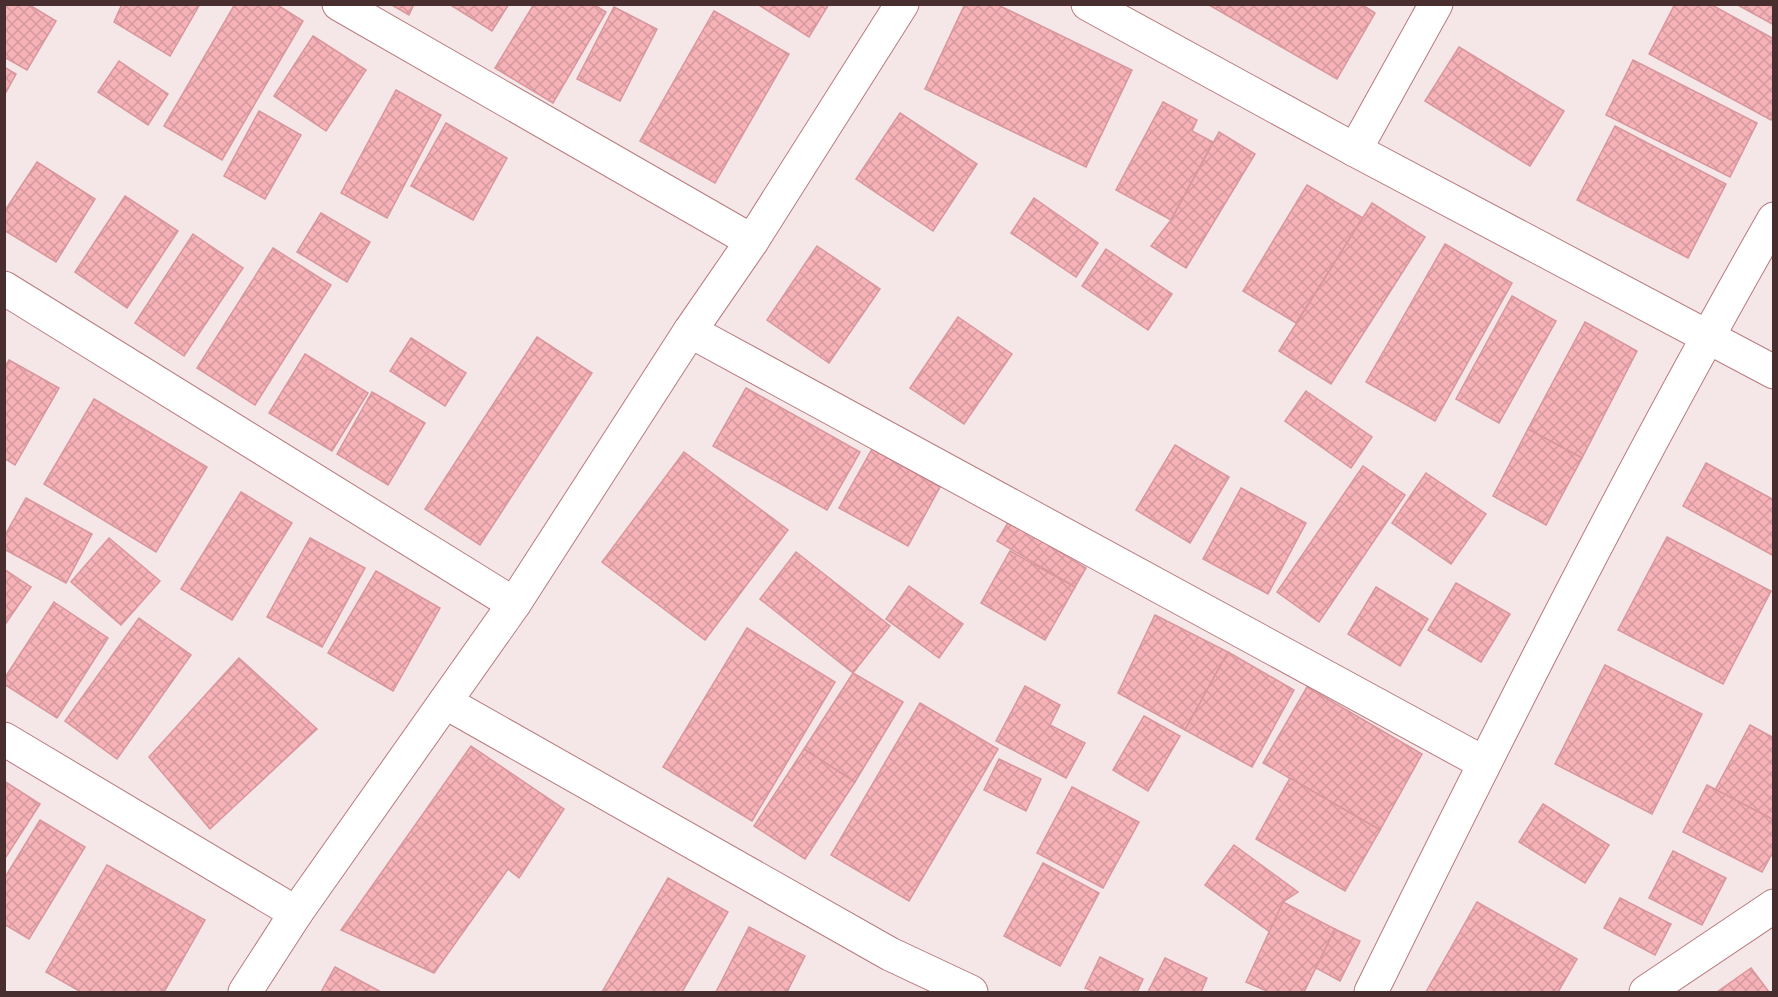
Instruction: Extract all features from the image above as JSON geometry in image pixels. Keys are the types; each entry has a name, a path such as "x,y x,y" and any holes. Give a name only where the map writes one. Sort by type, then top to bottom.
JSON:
{"street":[{"path":"339,4 752,241"},
{"path":"245,993 296,914 514,603 690,331 752,241 902,4"},
{"path":"1088,4 1355,150 1773,372"},
{"path":"1355,150 1436,4"},
{"path":"1371,993 1484,763 1707,336 1773,219"},
{"path":"4,288 514,603"},
{"path":"690,331 1484,763"},
{"path":"445,702 890,954 971,993"},
{"path":"4,739 296,914"},
{"path":"1646,993 1773,906"}],"building":[{"path":"4,4 28,4 56,21 27,70 4,57"},
{"path":"122,4 200,4 170,56 114,22"},
{"path":"235,4 276,4 303,21 222,160 164,126"},
{"path":"390,4 414,4 409,15"},
{"path":"449,4 509,4 492,31"},
{"path":"534,4 593,4 606,12 553,103 495,68"},
{"path":"757,4 829,4 809,37"},
{"path":"965,4 996,4 1132,70 1086,167 925,89"},
{"path":"1361,4 1375,13 1337,79 1209,5"},
{"path":"1675,4 1710,4 1774,39 1774,115 1771,120 1649,54"},
{"path":"1736,4 1774,4 1774,25"},
{"path":"614,7 657,29 620,101 577,79"},
{"path":"714,11 789,54 715,183 640,141"},
{"path":"313,36 366,70 326,131 274,96"},
{"path":"1459,47 1564,111 1530,166 1425,101"},
{"path":"1633,60 1757,123 1730,177 1606,115"},
{"path":"119,61 168,94 148,125 98,92"},
{"path":"4,67 16,74 4,96"},
{"path":"396,90 441,115 387,218 341,193"},
{"path":"1163,102 1197,120 1192,131 1213,142 1171,220 1116,190"},
{"path":"259,111 301,135 265,199 224,176"},
{"path":"900,113 977,164 933,231 856,179"},
{"path":"446,123 507,158 473,220 411,186"},
{"path":"1615,126 1726,184 1688,258 1577,200"},
{"path":"1219,132 1255,154 1186,268 1151,246 1171,220"},
{"path":"37,162 95,199 56,262 4,230 4,212"},
{"path":"1307,185 1363,218 1296,323 1243,291"},
{"path":"125,196 178,231 127,308 75,272"},
{"path":"1034,198 1098,243 1076,277 1011,233"},
{"path":"1372,203 1425,237 1331,384 1279,351"},
{"path":"321,213 370,242 347,282 297,252"},
{"path":"193,234 243,268 184,356 135,323"},
{"path":"1445,244 1512,283 1435,421 1366,382"},
{"path":"817,246 880,289 829,363 767,320"},
{"path":"273,248 331,285 255,405 197,368"},
{"path":"1106,249 1172,294 1148,330 1082,286"},
{"path":"1512,296 1556,321 1499,423 1456,399"},
{"path":"958,317 1012,354 964,424 910,388"},
{"path":"1585,322 1637,351 1582,458 1528,429"},
{"path":"537,337 592,373 480,545 425,509"},
{"path":"411,338 466,373 445,406 390,371"},
{"path":"305,354 368,393 332,451 269,413"},
{"path":"9,360 59,388 15,465 4,458 4,368"},
{"path":"746,388 860,452 827,510 713,446"},
{"path":"1306,391 1372,437 1351,468 1285,421"},
{"path":"372,392 425,423 388,485 337,454"},
{"path":"94,399 207,467 156,552 44,484"},
{"path":"1528,429 1582,458 1546,525 1493,496"},
{"path":"1175,445 1229,477 1190,543 1136,510"},
{"path":"872,449 940,487 908,546 839,508"},
{"path":"684,452 788,530 705,640 602,562"},
{"path":"1706,463 1774,500 1774,556 1683,506"},
{"path":"1363,466 1405,495 1319,622 1277,592"},
{"path":"1426,473 1486,514 1451,564 1392,523"},
{"path":"1241,488 1306,523 1268,594 1203,559"},
{"path":"241,492 292,523 232,620 181,589"},
{"path":"26,498 92,534 66,583 4,549 4,537"},
{"path":"1009,521 1086,568 1075,587 997,541"},
{"path":"1667,537 1771,591 1723,684 1618,630"},
{"path":"109,538 160,581 121,625 71,582"},
{"path":"310,538 365,568 322,647 267,617"},
{"path":"1010,551 1075,587 1045,640 981,603"},
{"path":"796,552 890,626 853,673 760,599"},
{"path":"4,569 31,587 4,626"},
{"path":"376,571 440,608 393,691 328,653"},
{"path":"1456,583 1510,614 1481,662 1428,630"},
{"path":"909,586 963,624 939,658 886,619"},
{"path":"1376,587 1428,619 1400,666 1348,634"},
{"path":"54,602 108,638 57,718 4,684 4,679"},
{"path":"1155,615 1228,652 1185,730 1118,693"},
{"path":"139,618 191,655 117,759 65,721"},
{"path":"747,628 835,682 752,821 663,767"},
{"path":"1228,652 1294,690 1252,767 1185,730"},
{"path":"239,658 317,729 210,829 149,757"},
{"path":"1605,665 1702,714 1652,814 1555,764"},
{"path":"853,673 903,702 855,782 804,749"},
{"path":"1025,686 1060,705 1050,725 1085,743 1066,778 996,741"},
{"path":"1307,687 1422,754 1380,830 1263,763"},
{"path":"920,703 998,749 909,901 831,855"},
{"path":"1144,716 1180,736 1148,791 1113,770"},
{"path":"1750,725 1774,738 1774,820 1715,790"},
{"path":"471,746 564,809 519,878 508,869 434,973 341,930"},
{"path":"804,749 855,782 805,859 754,826"},
{"path":"999,759 1041,779 1026,811 984,790"},
{"path":"1290,778 1380,830 1345,891 1256,839"},
{"path":"4,781 40,804 4,860"},
{"path":"1707,785 1774,820 1774,850 1762,872 1683,832"},
{"path":"1072,787 1139,822 1103,888 1037,853"},
{"path":"1543,804 1609,845 1585,883 1519,842"},
{"path":"40,820 85,847 29,939 4,924 4,879"},
{"path":"1234,845 1298,892 1283,902 1270,932 1205,885"},
{"path":"1673,851 1726,878 1702,925 1649,898"},
{"path":"1043,863 1099,893 1060,966 1004,936"},
{"path":"107,865 205,920 164,992 81,992 46,972"},
{"path":"668,878 728,912 682,992 602,992"},
{"path":"1620,898 1671,924 1655,955 1604,928"},
{"path":"1283,902 1335,929 1304,992 1269,992 1246,982"},
{"path":"1477,902 1577,959 1558,992 1426,992"},
{"path":"749,927 805,956 787,992 716,992"},
{"path":"1335,929 1360,941 1340,981 1316,968"},
{"path":"1100,957 1143,979 1137,992 1095,992 1085,988"},
{"path":"1165,958 1207,978 1201,992 1148,992"},
{"path":"335,967 381,992 321,992"},
{"path":"1751,968 1769,992 1717,992"}]}
